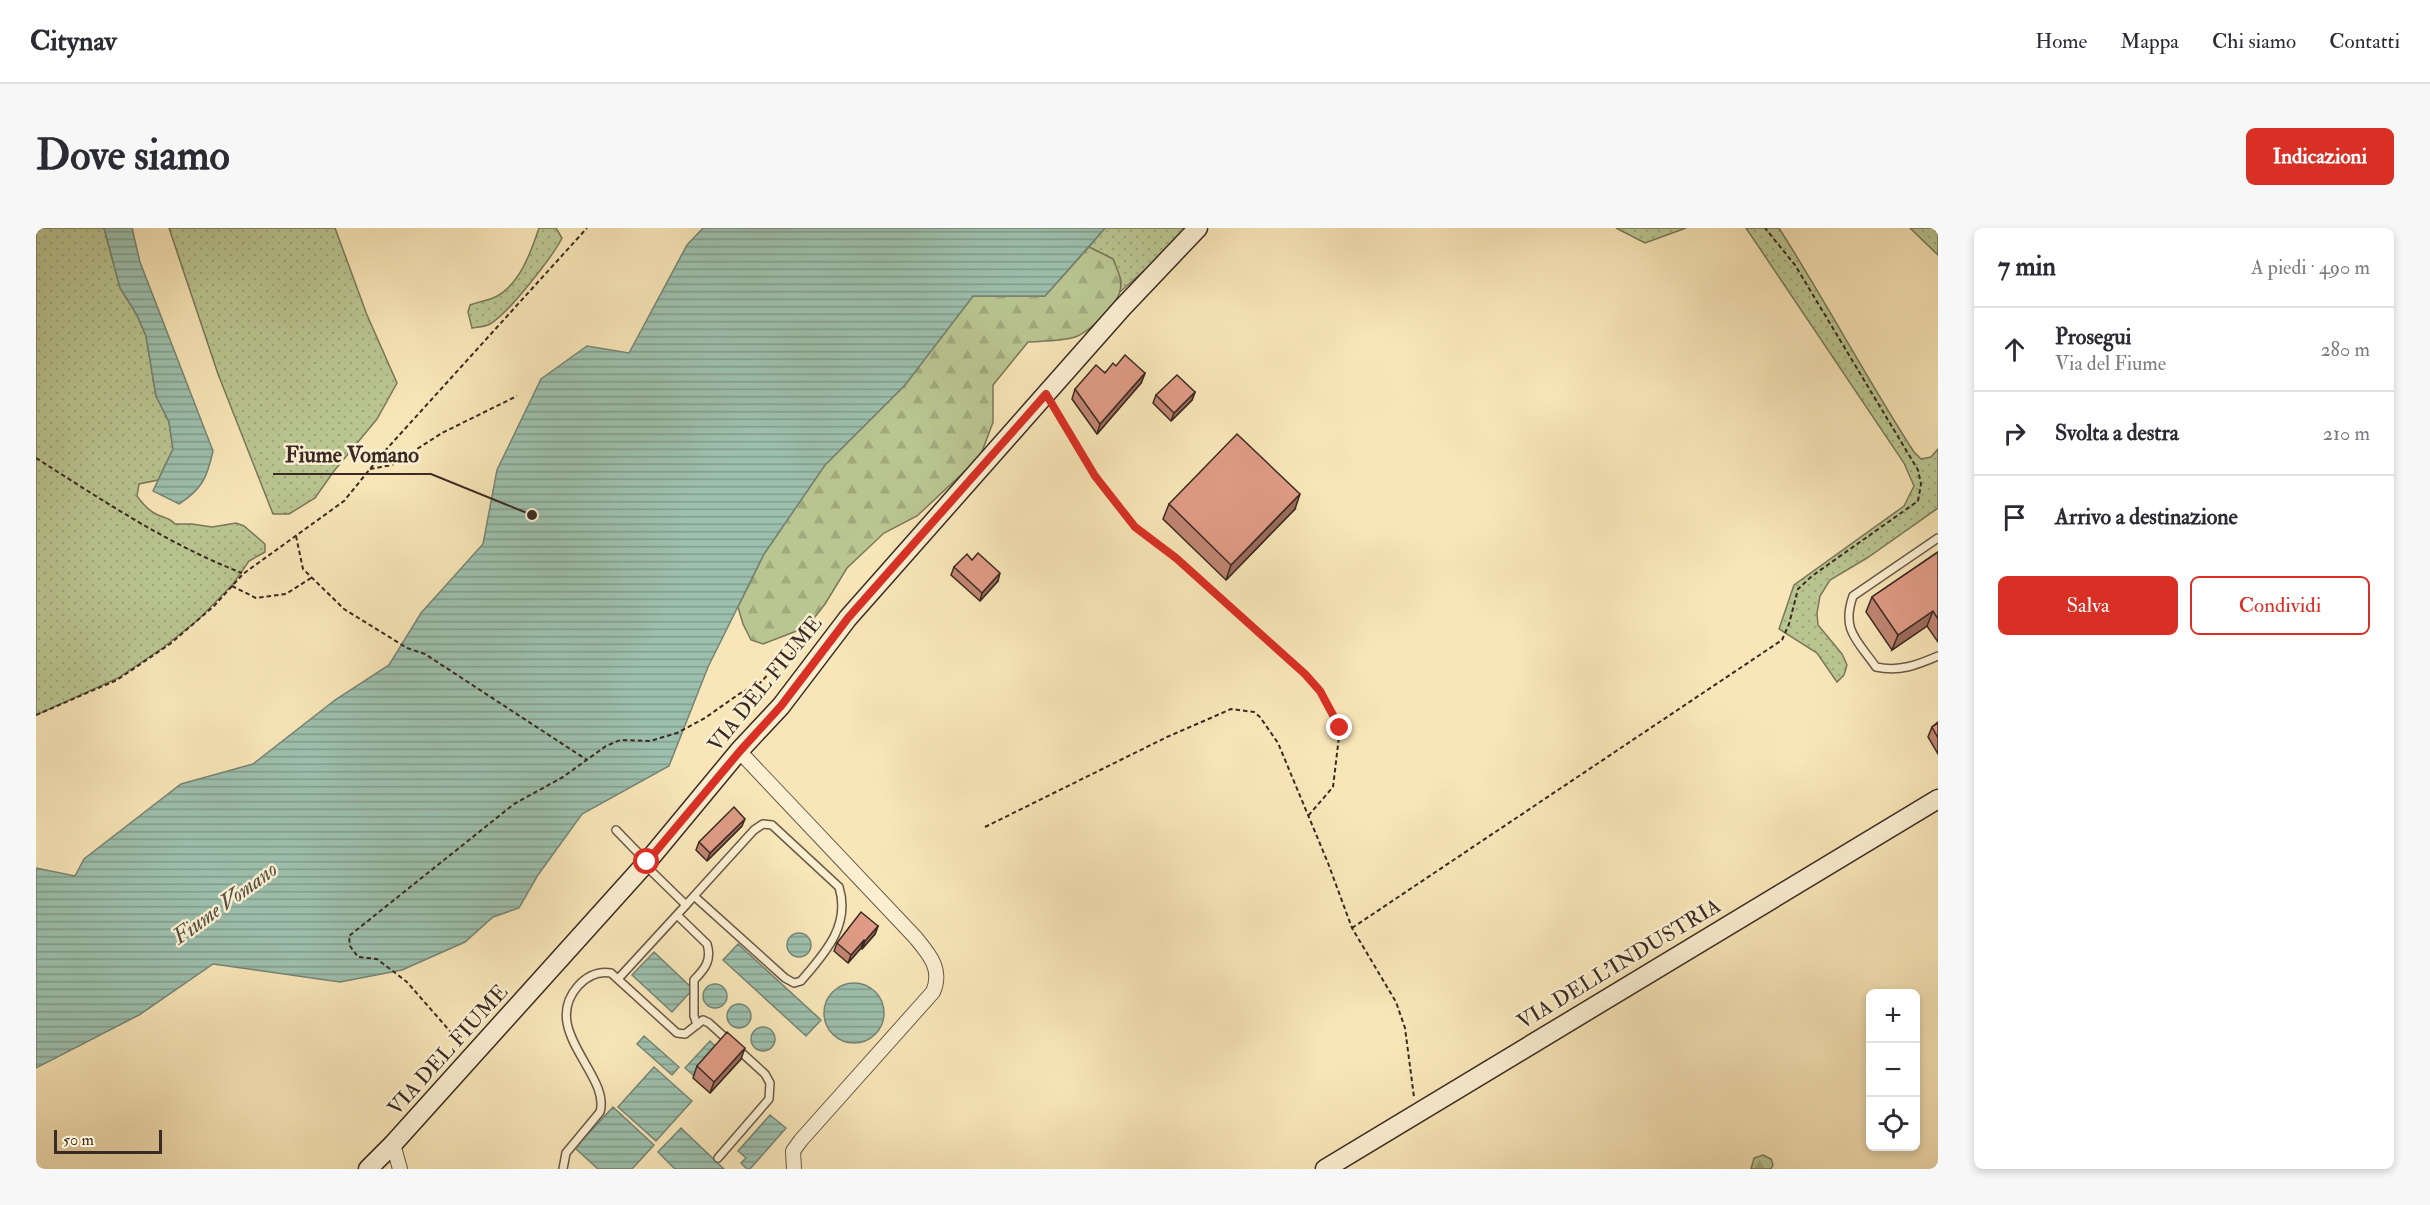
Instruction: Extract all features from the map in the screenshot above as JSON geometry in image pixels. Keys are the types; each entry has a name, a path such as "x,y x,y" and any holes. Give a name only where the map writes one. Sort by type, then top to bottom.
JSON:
{"street":[{"name":"VIA DEL FIUME","path":"368,1169 646,863 781,706 848,618 1122,308 1198,228"},
{"path":"740,751 915,937 932,957 937,969 937,982 933,992 793,1151 794,1169"},
{"name":"VIA DELL'INDUSTRIA","path":"1325,1169 1938,799"},
{"path":"393,1144 400,1169"}],"lane":[{"path":"1938,538 1853,596 1847,622 1876,668 1892,670 1911,667 1938,656"},
{"path":"618,980 694,896 754,830 763,824 772,825 839,887 842,909 838,930 830,948 801,981 794,983 785,978 694,896"},
{"path":"616,830 686,905"},
{"path":"677,915 707,944 709,950 708,964 694,980 694,1016 697,1025"},
{"path":"563,1169 566,1153 600,1112 603,1104 601,1093 576,1048 568,1024 567,1010 570,998 576,989 591,975 602,972 611,974 677,1033 685,1034 702,1020 709,1023 765,1074 770,1083 769,1099 718,1158"}],"path":[{"path":"36,716 117,680 170,644 214,606 243,574 344,501 437,392 587,228"},
{"path":"1352,928 1782,640 1789,624 1798,589 1812,576 1918,501 1921,484 1918,470 1795,265 1766,228"},
{"path":"1046,394 1095,476 1135,527 1220,596 1320,691 1340,728 1333,787 1308,816"},
{"path":"370,469 392,465 442,433 517,396"},
{"path":"36,458 114,508 203,558 243,574"},
{"path":"296,536 303,569 344,609 407,648 425,654 586,760"},
{"path":"232,586 256,598 286,594 312,578"},
{"path":"472,1056 407,982 377,959 358,957 350,946 349,936 514,804 563,777 606,746 621,740 650,741 677,733 705,718 759,683 790,654 813,637"},
{"path":"985,827 1167,736 1231,709 1254,712 1278,744 1352,928 1396,1002 1405,1028 1413,1095 1419,1111"}],"green space":[{"path":"36,228 104,228 120,288 137,315 146,336 156,396 169,422 173,449 158,480 139,484 137,496 150,510 175,524 212,527 236,523 244,526 265,544 265,552 249,561 233,584 199,619 164,647 118,678 36,715"},
{"path":"169,228 335,228 367,315 397,383 377,419 315,498 289,514 273,514 218,374"},
{"path":"539,228 556,228 562,238 540,270 508,309 488,325 472,328 468,312 470,305 493,298 510,286 523,268"},
{"path":"1105,228 1192,228 1120,292 1121,280 1113,259 1089,247"},
{"path":"1616,228 1686,228 1645,243"},
{"path":"1746,228 1779,228 1914,452 1921,459 1931,457 1938,449 1938,508 1867,558 1830,580 1820,596 1817,613 1818,625 1842,654 1847,665 1844,675 1837,682 1817,653 1779,629 1794,585 1904,506 1914,486 1904,463"},
{"path":"1910,228 1938,228 1938,255"},
{"path":"1089,247 1113,259 1119,275 1120,291 1108,311 1087,330 1075,337 1028,342 993,385 993,422 980,457 917,516 884,533 847,568 825,604 807,627 763,644 751,640 738,607 764,554 825,465 905,385 973,296 1045,296"},
{"path":"1763,1155 1771,1159 1773,1165 1771,1169 1751,1169 1754,1158"}],"water":[{"path":"104,228 132,228 140,262 213,451 202,482 179,504 153,491 173,449 169,422 156,396 146,336 137,315 120,288"},
{"path":"703,228 1105,228 1045,296 973,296 905,385 825,465 764,554 708,667 669,766 582,814 538,875 519,908 493,917 465,942 402,970 340,982 213,964 139,1015 36,1068 36,868 75,876 84,859 181,784 253,764 335,700 389,665 421,613 483,544 497,470 541,379 587,346 629,353 687,245"},
{"path":"799,933 808,936 811,945 808,954 799,957 790,954 787,945 790,936"},
{"path":"738,944 821,1020 806,1036 723,960"},
{"path":"654,952 693,989 672,1012 632,975"},
{"path":"854,983 871,988 879,996 884,1013 879,1030 871,1038 854,1043 837,1038 829,1030 824,1013 829,996 837,988"},
{"path":"715,984 720,985 726,991 726,1001 720,1007 715,1008 710,1007 704,1001 703,996 704,991 710,985"},
{"path":"739,1004 744,1005 750,1011 750,1021 744,1027 739,1028 734,1027 728,1021 727,1016 728,1011 734,1005"},
{"path":"763,1027 768,1028 774,1034 774,1044 768,1050 763,1051 758,1050 752,1044 751,1039 752,1034 758,1028"},
{"path":"644,1036 679,1067 672,1075 637,1044"},
{"path":"710,1041 717,1048 693,1075 685,1068"},
{"path":"654,1067 692,1101 656,1141 618,1107"},
{"path":"613,1107 654,1145 632,1169 598,1169 575,1148"},
{"path":"770,1115 786,1128 750,1169 747,1169 741,1163 746,1158 738,1151"},
{"path":"681,1128 724,1169 675,1169 658,1152"}],"building":[{"path":"1125,355 1145,373 1100,424 1075,389 1096,365 1105,373 1113,363 1116,366"},
{"path":"1177,375 1195,392 1174,413 1156,395"},
{"path":"1237,434 1300,494 1231,565 1169,504"},
{"path":"1938,552 1938,619 1933,611 1898,635 1872,597"},
{"path":"978,553 1000,573 982,593 954,567 967,554 972,560"},
{"path":"1938,723 1938,738 1932,727"},
{"path":"734,807 745,819 710,853 699,842"},
{"path":"861,912 878,926 851,955 837,943"},
{"path":"727,1032 745,1048 714,1082 697,1066"}],"place":[{"name":"Fiume Vomano","path":"532,515"}],"route":[{"path":"647,862 781,706 848,618 1046,394 1095,476 1135,527 1220,596 1305,674 1320,691 1340,728"}]}
